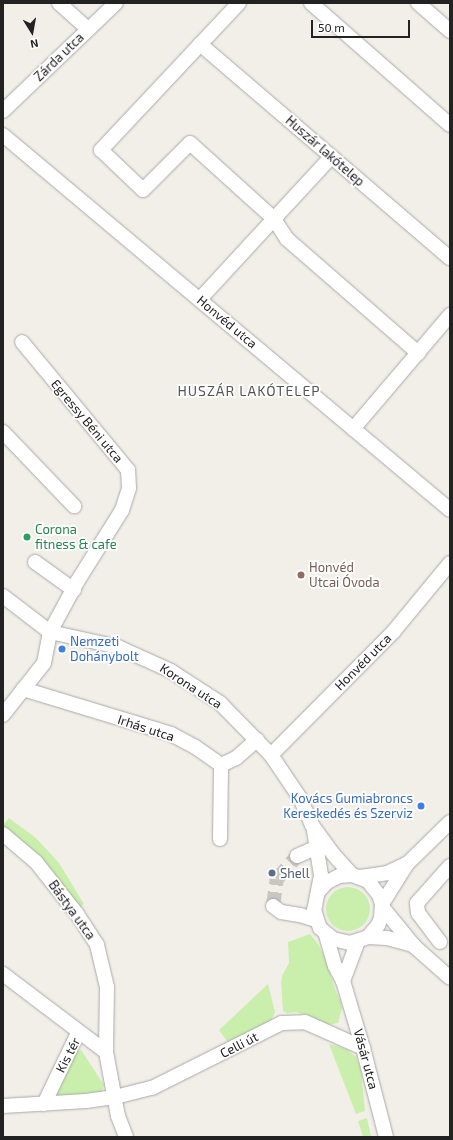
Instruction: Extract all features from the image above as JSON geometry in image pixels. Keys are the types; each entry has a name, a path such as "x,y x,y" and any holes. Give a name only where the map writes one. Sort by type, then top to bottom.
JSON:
{"street":[{"path":"59,3 88,29"},
{"name":"Zárda utca","path":"3,111 116,3"},
{"path":"239,3 101,150 143,190 190,143 274,219 286,239 418,353"},
{"path":"311,3 450,125"},
{"path":"418,3 450,31"},
{"name":"Huszár lakótelep","path":"200,44 450,258"},
{"name":"Honvéd utca","path":"3,135 450,510"},
{"path":"200,299 331,157"},
{"path":"353,429 450,315"},
{"name":"Egressy Béni utca","path":"3,714 44,663 50,632 122,510 129,488 128,470 22,342"},
{"path":"3,432 74,506"},
{"path":"35,562 74,590"},
{"name":"Honvéd utca","path":"271,755 394,631 450,563"},
{"name":"Korona utca","path":"3,596 50,632 118,647 171,671 220,703 271,755 300,798 312,825 317,847 321,875 319,891"},
{"name":"Irhás utca","path":"23,689 171,734 194,746 221,765"},
{"path":"220,839 221,765 236,758 257,740"},
{"path":"343,981 363,939 378,925 382,906 407,864 450,822"},
{"name":"Korona utca","path":"312,825 333,854 356,876"},
{"name":"Bástya utca","path":"3,834 36,862 77,914 97,945 107,987 106,1052"},
{"path":"297,856 317,847"},
{"path":"407,864 387,873 339,876 327,882 319,891 315,900 314,910 316,920 326,934 341,942 388,938 414,946"},
{"path":"440,942 418,913 417,903 450,866"},
{"path":"356,876 374,887 382,906 414,946 450,978"},
{"path":"273,906 281,912 300,915 316,920"},
{"name":"Vásár utca","path":"326,934 336,966 343,981 363,1048 386,1137"},
{"path":"4,979 78,1033"},
{"name":"Celli út","path":"115,1097 152,1088 282,1023 305,1022 363,1048"},
{"name":"Kis tér","path":"44,1104 78,1033 106,1052"},
{"path":"106,1052 118,1116 126,1137"},
{"path":"3,1106 44,1104 115,1097"}],"green space":[{"path":"9,818 36,838 59,863 84,904 80,907 35,855 3,825"},
{"path":"348,887 360,891 366,897 370,909 366,921 360,927 348,931 336,927 330,921 326,909 330,897 336,891"},
{"path":"310,934 318,944 326,960 336,992 341,1002 342,1008 338,1023 327,1025 297,1012 287,1013 283,1011 281,982 282,976 289,963 288,942"},
{"path":"268,984 275,1012 271,1021 229,1044 219,1030"},
{"path":"329,1044 346,1049 356,1057 361,1070 365,1111 356,1114"},
{"path":"81,1050 104,1085 101,1093 58,1097 55,1094 74,1053"},
{"path":"367,1118 371,1137 363,1137 358,1121"}],"tunnel":[{"path":"273,906 277,879 297,856"}],"place":[{"name":"Corona fitness & cafe","path":"27,537"},
{"name":"Honvéd Utcai Óvoda","path":"301,575"},
{"name":"Nemzeti Dohánybolt","path":"62,649"},
{"name":"Kovács Gumiabroncs Kereskedés és Szerviz","path":"421,806"},
{"name":"Shell","path":"272,873"}],"district":[{"name":"HUSZÁR LAKÓTELEP","path":"249,391"}]}
